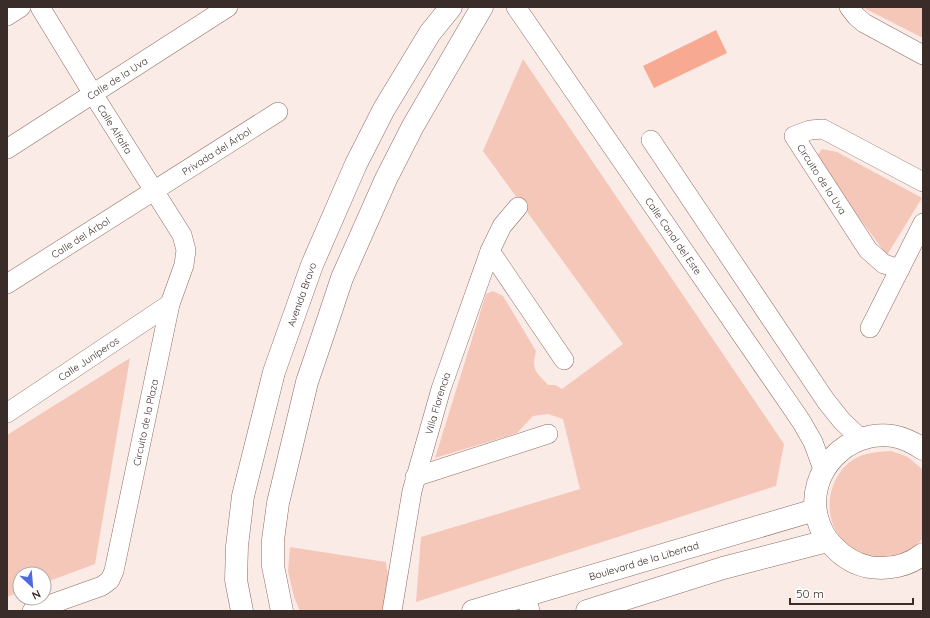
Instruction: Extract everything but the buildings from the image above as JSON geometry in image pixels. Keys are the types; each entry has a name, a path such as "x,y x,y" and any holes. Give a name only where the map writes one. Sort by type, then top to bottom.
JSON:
{"main road":[{"name":"Avenida Bravo","path":"242,611 236,580 237,546 243,496 274,372 312,265 356,164 388,103 430,34 451,7"},
{"path":"282,611 274,566 273,540 278,503 308,382 342,278 386,179 414,126 482,7"},
{"path":"356,164 386,179"},
{"path":"274,372 308,382"},
{"path":"921,557 899,566 879,569 859,565 841,555 827,541 819,526 815,510 816,489 823,469 837,453 846,446 861,438 876,435 893,436 908,440 923,449"},
{"name":"Boulevard de la Libertad","path":"473,611 528,603 815,510"},
{"path":"587,611 723,568 827,541"}],"street":[{"path":"7,16 20,7"},
{"name":"Calle Alfalfa","path":"40,7 154,190"},
{"name":"Calle de la Uva","path":"7,149 228,7"},
{"name":"Calle Canal del Este","path":"516,7 801,421 813,442 823,469"},
{"path":"850,7 856,16 864,23 923,55"},
{"name":"Privada del Árbol","path":"154,190 278,112"},
{"name":"Circuito de la Uva","path":"900,269 884,264 868,250 794,136 810,130 823,129 923,182"},
{"path":"651,140 826,401 842,421 861,438"},
{"name":"Calle del Árbol","path":"7,284 154,190"},
{"name":"Circuito de la Plaza","path":"32,611 102,586 110,580 114,571 170,304 184,265 186,250 182,235 154,190"},
{"name":"Villa Florencia","path":"392,611 415,477 441,389 490,251 502,226 518,207"},
{"path":"870,328 923,223"},
{"path":"490,251 564,360"},
{"name":"Calle Juníperos","path":"7,413 170,304"},
{"path":"415,477 548,434"}],"shaded area":[{"path":"862,7 923,7 923,38"},
{"path":"523,59 784,444 776,486 416,602 421,537 580,489 563,419 548,414 533,416 517,433 435,458 486,294 493,291 503,296 536,351 534,367 540,377 548,385 555,385 562,389 623,344 483,151"},
{"path":"822,149 837,152 922,198 887,255 815,159"},
{"path":"130,358 95,564 52,580 52,566 12,566 12,595 7,597 7,435"},
{"path":"891,451 908,457 923,470 923,538 913,548 904,553 893,557 875,557 858,551 844,541 838,534 830,513 830,502 835,480 849,463 866,454"},
{"path":"290,547 386,562 388,576 384,611 300,611 294,597 288,571"}]}
